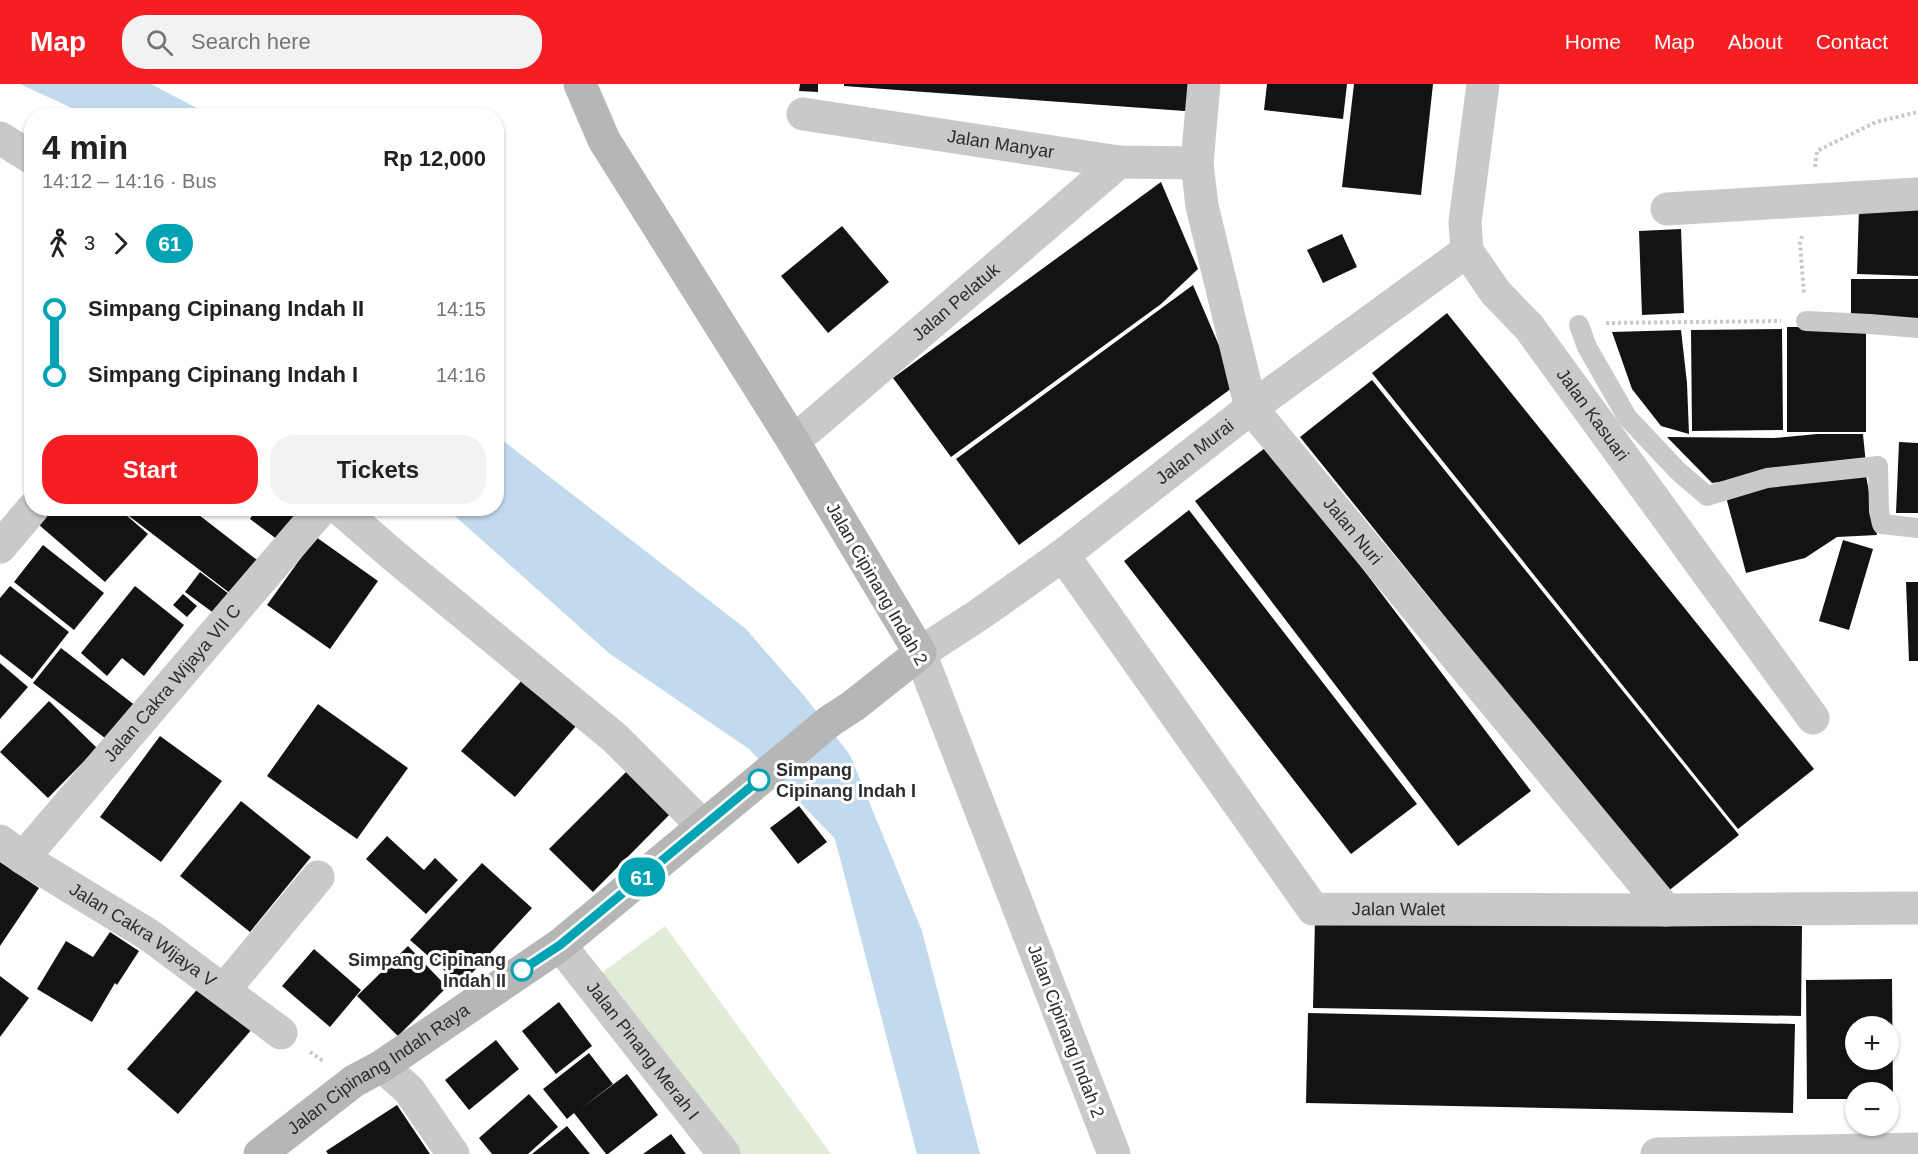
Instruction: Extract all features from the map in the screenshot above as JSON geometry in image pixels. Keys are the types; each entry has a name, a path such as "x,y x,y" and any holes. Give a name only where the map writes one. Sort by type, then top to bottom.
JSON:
{"street":[{"name":"Jalan Cipinang Indah 2","path":"580,84 604,140 793,441 920,653 1114,1154"},
{"name":"Jalan Nuri","path":"1204,84 1197,164 1202,206 1251,408 1666,910"},
{"path":"1467,251 1465,222 1483,84"},
{"name":"Jalan Manyar","path":"803,114 1119,162 1197,164"},
{"path":"0,138 24,153"},
{"name":"Jalan Pelatuk","path":"793,441 1119,162"},
{"path":"1667,209 1918,194"},
{"name":"Jalan Murai","path":"920,653 1063,555 1251,408 1467,251"},
{"name":"Jalan Kasuari","path":"1467,251 1496,292 1529,327 1813,718"},
{"path":"0,547 26,516"},
{"name":"Jalan Cakra Wijaya VII C","path":"11,849 315,516"},
{"path":"348,516 615,738 703,826"},
{"name":"Jalan Walet","path":"1063,555 1313,909 1918,908"},
{"name":"Jalan Cipinang Indah Raya","path":"260,1154 368,1074 560,945 830,721 853,706 920,653"},
{"name":"Jalan Cakra Wijaya V","path":"11,849 149,935 281,1033"},
{"path":"224,990 318,877"},
{"name":"Jalan Pinang Merah I","path":"560,945 724,1154"},
{"path":"368,1074 409,1090 453,1154"},
{"path":"1918,1138 1918,1154"},
{"path":"1657,1154 1918,1149"}],"lane":[{"path":"1806,321 1918,328"},
{"path":"1579,325 1587,347 1627,417 1678,471 1707,496 1767,478 1878,466 1879,512 1882,524 1918,528"}],"path":[{"path":"1579,325 1671,321 1806,321 1800,243 1810,201 1817,151 1876,122 1918,112"},
{"path":"281,1033 368,1074"}],"green space":[{"path":"665,926 831,1154 724,1154 588,983"}],"water":[{"path":"20,84 151,84 197,108 72,108"},
{"path":"504,441 746,629 806,698 850,755 922,931 980,1154 917,1154 835,839 749,749 610,654 455,516 504,516"}],"building":[{"path":"800,84 818,84 818,92 799,91"},
{"path":"844,84 1199,84 1198,112 844,86"},
{"path":"1267,84 1347,84 1343,119 1264,110"},
{"path":"1354,84 1433,84 1421,195 1342,187"},
{"path":"1161,182 1198,269 1161,304 951,457 893,378"},
{"path":"1859,208 1918,210 1918,276 1857,274"},
{"path":"842,226 889,282 828,333 781,276"},
{"path":"1681,229 1684,313 1642,315 1639,231"},
{"path":"1342,234 1357,267 1323,283 1307,250"},
{"path":"1851,279 1918,279 1918,318 1851,318"},
{"path":"1193,285 1236,385 1019,545 956,459"},
{"path":"1447,313 1814,769 1738,829 1372,373"},
{"path":"1787,327 1866,327 1866,432 1787,432"},
{"path":"1782,329 1783,430 1692,431 1691,330"},
{"path":"1681,330 1687,383 1689,434 1661,426 1632,389 1612,332"},
{"path":"1372,380 1739,835 1667,892 1300,437"},
{"path":"1817,434 1863,434 1866,465 1712,483 1667,437 1774,438"},
{"path":"1899,442 1918,443 1918,513 1896,513"},
{"path":"1269,445 1531,791 1458,846 1195,501"},
{"path":"1865,470 1877,535 1837,537 1805,558 1746,573 1725,493"},
{"path":"1189,510 1417,804 1351,854 1124,561"},
{"path":"44,516 127,516 148,534 105,582 38,524"},
{"path":"129,516 200,516 261,563 235,597"},
{"path":"252,516 295,516 278,540 250,519"},
{"path":"316,537 378,581 330,649 267,605"},
{"path":"1843,540 1873,549 1849,630 1819,621"},
{"path":"43,545 104,593 74,630 14,582"},
{"path":"200,572 229,594 215,614 185,592"},
{"path":"1906,582 1918,582 1918,661 1909,661"},
{"path":"10,586 69,632 32,679 0,654 0,598"},
{"path":"135,586 184,625 144,676 122,658 107,676 81,653"},
{"path":"183,594 197,606 187,617 173,605"},
{"path":"61,648 141,710 114,745 33,683"},
{"path":"0,663 28,687 0,719"},
{"path":"522,680 576,726 515,797 461,751"},
{"path":"49,701 97,748 48,798 0,752"},
{"path":"318,704 408,768 357,839 267,776"},
{"path":"160,736 222,781 161,862 100,817"},
{"path":"635,763 678,806 593,892 549,849"},
{"path":"241,801 311,857 250,932 180,876"},
{"path":"799,806 827,842 798,864 770,828"},
{"path":"387,836 424,870 435,858 458,880 426,914 366,859"},
{"path":"0,862 39,888 0,946"},
{"path":"482,863 532,908 461,985 410,940"},
{"path":"1315,919 1802,926 1801,1016 1313,1008"},
{"path":"110,932 139,951 117,985 115,983 92,1022 37,989 66,941 93,957"},
{"path":"408,946 447,987 398,1036 357,996"},
{"path":"314,949 361,990 330,1027 282,986"},
{"path":"0,976 29,998 0,1037"},
{"path":"1892,979 1892,1016 1845,1016 1845,1070 1893,1070 1893,1082 1845,1082 1845,1099 1807,1099 1806,980"},
{"path":"202,984 253,1028 178,1114 127,1069"},
{"path":"559,1002 592,1046 556,1074 522,1031"},
{"path":"1308,1013 1795,1024 1793,1113 1306,1103"},
{"path":"496,1040 519,1069 469,1110 445,1080"},
{"path":"589,1053 613,1084 578,1111 627,1074 658,1115 608,1154 574,1113 567,1119 543,1089"},
{"path":"529,1094 558,1127 528,1154 492,1154 479,1138"},
{"path":"397,1105 430,1154 328,1154 326,1151"},
{"path":"567,1126 590,1154 532,1154"},
{"path":"671,1134 686,1154 643,1154"}],"bus line":[{"name":"61","path":"522,970 560,945 759,780"}],"place":[{"name":"Simpang Cipinang Indah I","path":"759,780"},
{"name":"Simpang Cipinang Indah II","path":"522,970"}]}
